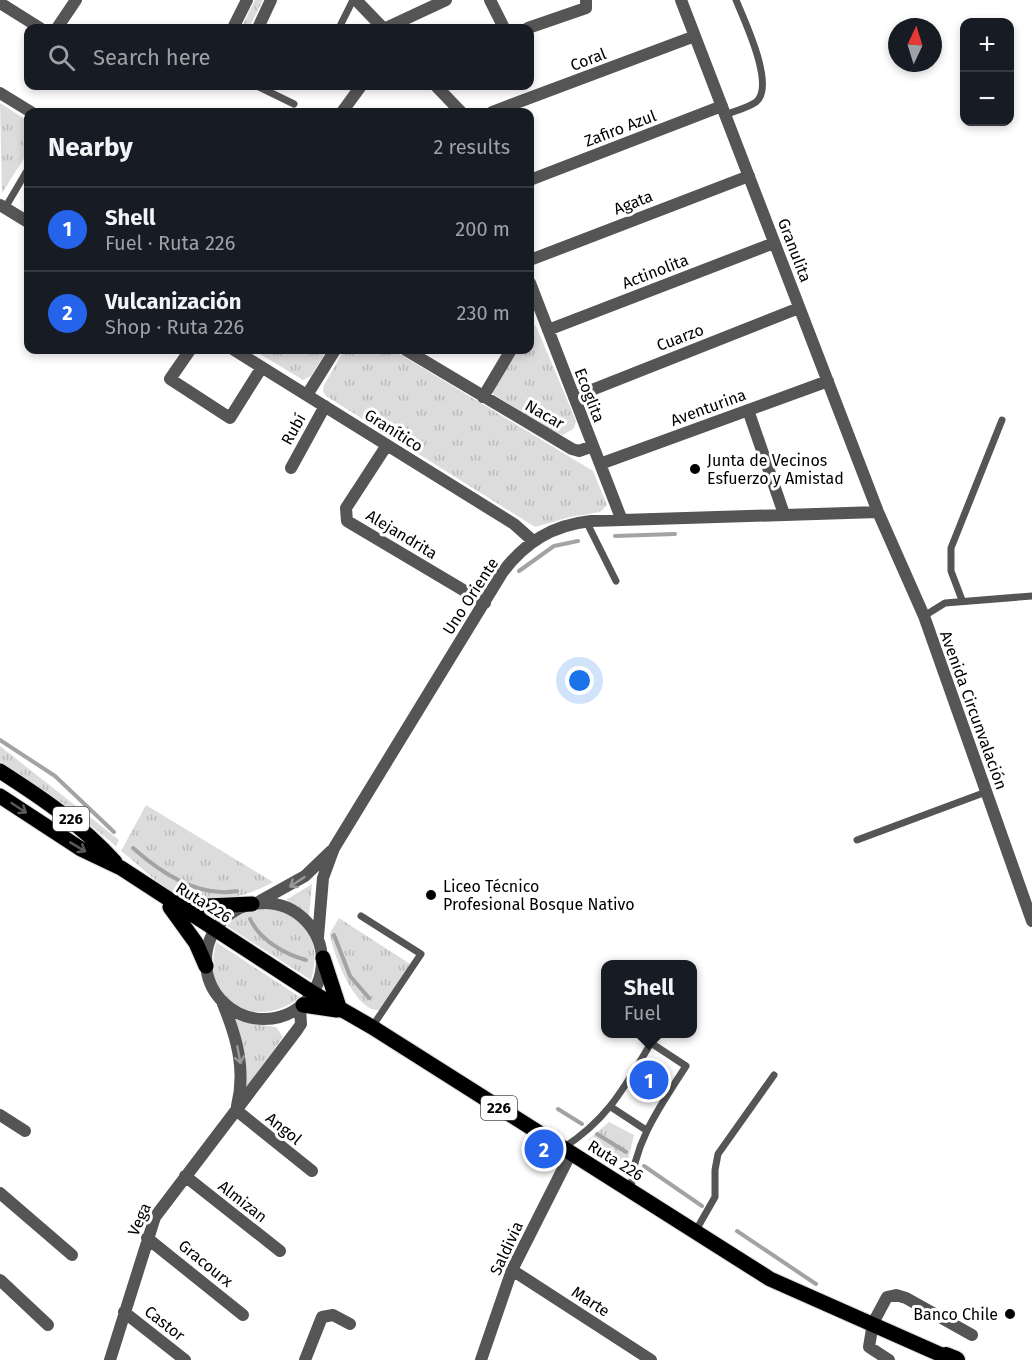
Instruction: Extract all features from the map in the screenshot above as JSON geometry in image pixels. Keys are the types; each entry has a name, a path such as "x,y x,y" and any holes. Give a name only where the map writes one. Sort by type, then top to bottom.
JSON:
{"main road":[{"name":"Ruta 226","path":"0,771 58,808 90,835 121,868"},
{"name":"Ruta 226","path":"0,796 81,849 121,868 214,930 306,1002 340,1010 372,1027 779,1284 873,1323 925,1354 952,1359"},
{"path":"163,898 206,906 252,904"},
{"path":"163,898 194,940 206,966"},
{"path":"323,958 340,1010"}],"street":[{"path":"60,24 76,0"},
{"path":"235,24 247,0"},
{"path":"260,24 271,0"},
{"path":"354,0 381,24"},
{"path":"394,24 446,0"},
{"path":"490,0 502,24"},
{"path":"534,26 586,8 586,0"},
{"name":"Granulita","path":"681,0 878,512"},
{"path":"0,3 34,24"},
{"name":"Coral","path":"503,108 695,36"},
{"path":"345,108 358,90"},
{"path":"440,90 457,108"},
{"path":"0,93 25,108"},
{"name":"Zafiro Azul","path":"534,179 724,110"},
{"name":"Agata","path":"534,258 749,176"},
{"path":"2,206 24,220"},
{"name":"Actinolita","path":"548,330 774,243"},
{"name":"Ecoglita","path":"534,294 621,518"},
{"path":"534,311 538,304"},
{"name":"Cuarzo","path":"573,397 799,308"},
{"path":"187,354 170,379 230,418 262,367"},
{"name":"Granítico","path":"241,354 522,530 533,541"},
{"path":"307,395 333,354"},
{"name":"Nacar","path":"425,354 483,397 574,450 593,446"},
{"path":"483,397 509,354"},
{"name":"Aventurina","path":"600,464 828,381"},
{"name":"Rubí","path":"291,468 325,406"},
{"path":"748,410 784,514"},
{"name":"Alejandrita","path":"387,445 346,508 347,521 485,603"},
{"name":"Uno Oriente","path":"318,937 323,878 334,848 508,566 533,541 560,526 621,518 878,512"},
{"name":"Avenida Circunvalación","path":"878,512 924,616 1032,921"},
{"name":"Uno Oriente","path":"214,930 231,914 290,887 334,848"},
{"path":"252,904 265,903 290,909 311,925 318,937 323,958"},
{"path":"206,966 207,947 214,930"},
{"name":"Vega","path":"110,1360 155,1218 297,1030 306,1002 322,970 323,958"},
{"name":"Vega","path":"206,966 208,979 222,1002 236,1039 242,1067 242,1083 236,1110"},
{"path":"222,1002 236,1012 260,1019 285,1016 306,1002"},
{"name":"Angol","path":"236,1110 312,1171"},
{"path":"0,1116 25,1131"},
{"name":"Saldivia","path":"481,1360 512,1270 567,1151"},
{"name":"Almizan","path":"185,1176 280,1251"},
{"path":"0,1193 72,1255"},
{"name":"Gracourx","path":"147,1238 243,1315"},
{"name":"Marte","path":"512,1270 651,1360"},
{"path":"0,1280 48,1325"},
{"path":"889,1360 869,1347 873,1323 884,1300 896,1295 925,1308 972,1335"},
{"name":"Castor","path":"124,1312 185,1360"},
{"path":"305,1360 322,1317 333,1315 350,1324"}],"lane":[{"path":"341,24 354,0"},
{"path":"724,110 756,102 763,91 759,61 736,0"},
{"path":"265,90 294,104"},
{"path":"2,206 24,175"},
{"path":"962,600 953,582 951,548 1002,420"},
{"path":"586,521 616,581"},
{"path":"924,616 945,603 1032,596"},
{"path":"857,840 986,792"},
{"path":"361,916 421,954 372,1027"},
{"path":"567,1151 612,1107 651,1043 686,1066 646,1130 633,1173 631,1191"},
{"path":"695,1232 715,1197 715,1170 718,1154 774,1075"},
{"path":"612,1107 646,1130"}],"green space":[{"path":"255,0 263,0 251,24 243,24"},
{"path":"0,103 24,118 24,158 2,193"},
{"path":"534,325 536,326 576,421 574,428 563,435 554,432 493,394 493,389 514,354 534,354"},
{"path":"260,354 325,354 311,376 303,380"},
{"path":"342,354 400,354 593,471 607,505 600,512 570,517 535,527 326,396 323,391 324,385"},
{"path":"0,746 119,840 116,846 64,804 0,762"},
{"path":"146,805 273,882 237,896 211,900 185,897 166,888 121,851"},
{"path":"312,884 309,917 302,909 286,900"},
{"path":"255,908 285,912 305,927 314,950 311,980 227,926 233,919"},
{"path":"339,918 410,964 380,1010 371,1008 362,1002 346,980 340,967 330,933"},
{"path":"216,942 300,997 289,1004 265,1012 240,1008 230,1002 221,993 215,980 213,961"},
{"path":"234,1017 246,1023 276,1027 283,1037 245,1090"},
{"path":"609,1122 634,1135 627,1164 588,1140"}],"waterway":[{"path":"615,536 675,534"},
{"path":"519,571 554,546 578,541"},
{"path":"0,740 55,776 114,832"},
{"path":"133,848 181,882 208,891 237,891"},
{"path":"250,919 266,940 289,954 306,960"},
{"path":"334,935 350,976 369,998"},
{"path":"558,1109 582,1124"},
{"path":"597,1134 626,1152"},
{"path":"644,1166 702,1206"},
{"path":"737,1231 816,1284"}],"place":[{"name":"Junta de Vecinos Esfuerzo y Amistad","path":"695,469"},
{"name":"Liceo Técnico Profesional Bosque Nativo","path":"431,895"},
{"name":"Shell","path":"649,1080"},
{"name":"Vulcanización","path":"544,1149"},
{"name":"Banco Chile","path":"1010,1314"}]}
